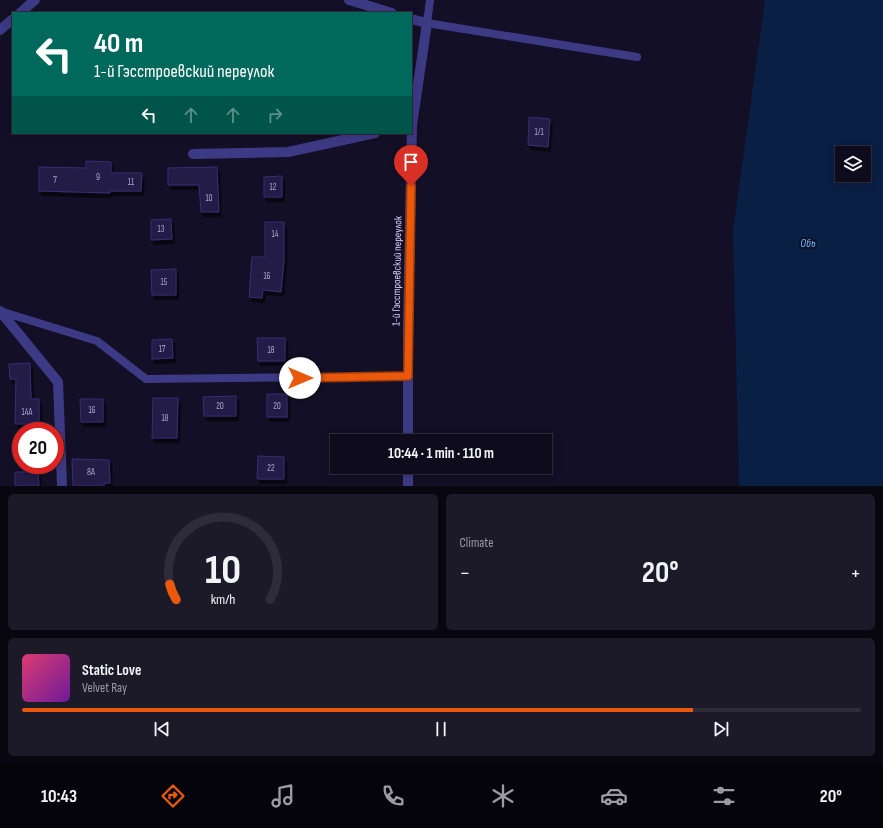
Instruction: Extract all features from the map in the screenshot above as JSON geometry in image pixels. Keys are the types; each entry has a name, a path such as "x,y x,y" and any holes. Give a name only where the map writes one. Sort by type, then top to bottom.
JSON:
{"street":[{"path":"21,12 35,0"},
{"path":"349,0 389,12"},
{"path":"412,19 427,24"},
{"path":"0,30 12,20"},
{"name":"1-й Гэсстроевский переулок","path":"412,125 427,24"},
{"path":"193,154 288,152 370,134"},
{"name":"1-й Гэсстроевский переулок","path":"408,434 412,134"},
{"path":"0,311 58,382 62,486"},
{"path":"408,474 408,486"}],"lane":[{"path":"430,0 427,24 637,57"},
{"path":"0,311 97,341 146,379 408,376"}],"water":[{"name":"Обь","path":"765,0 883,0 883,486 739,486 733,230"}],"building":[{"path":"529,117 550,119 548,147 528,145"},
{"path":"86,161 111,162 111,173 142,173 141,191 110,191 110,193 39,191 39,167 86,168"},
{"path":"217,167 219,212 201,212 199,185 168,185 168,168"},
{"path":"282,176 282,197 264,197 264,177"},
{"path":"171,219 172,239 151,240 151,220"},
{"path":"265,222 284,222 284,260 281,292 263,290 262,298 249,297 252,257 265,257"},
{"path":"176,269 176,295 152,295 151,270"},
{"path":"257,338 285,338 285,361 258,361"},
{"path":"172,339 173,358 152,359 152,340"},
{"path":"30,363 31,399 39,399 39,422 15,422 16,379 10,379 9,364"},
{"path":"267,394 287,394 287,417 267,417"},
{"path":"236,396 236,416 204,416 203,397"},
{"path":"153,398 178,398 177,438 152,438"},
{"path":"80,399 103,399 103,422 81,422"},
{"path":"258,456 284,457 284,479 257,479"},
{"path":"72,459 109,460 110,483 104,483 104,486 73,486"},
{"path":"15,474 38,474 39,486 15,486"}],"route":[{"path":"300,378 408,376 411,186"}]}
